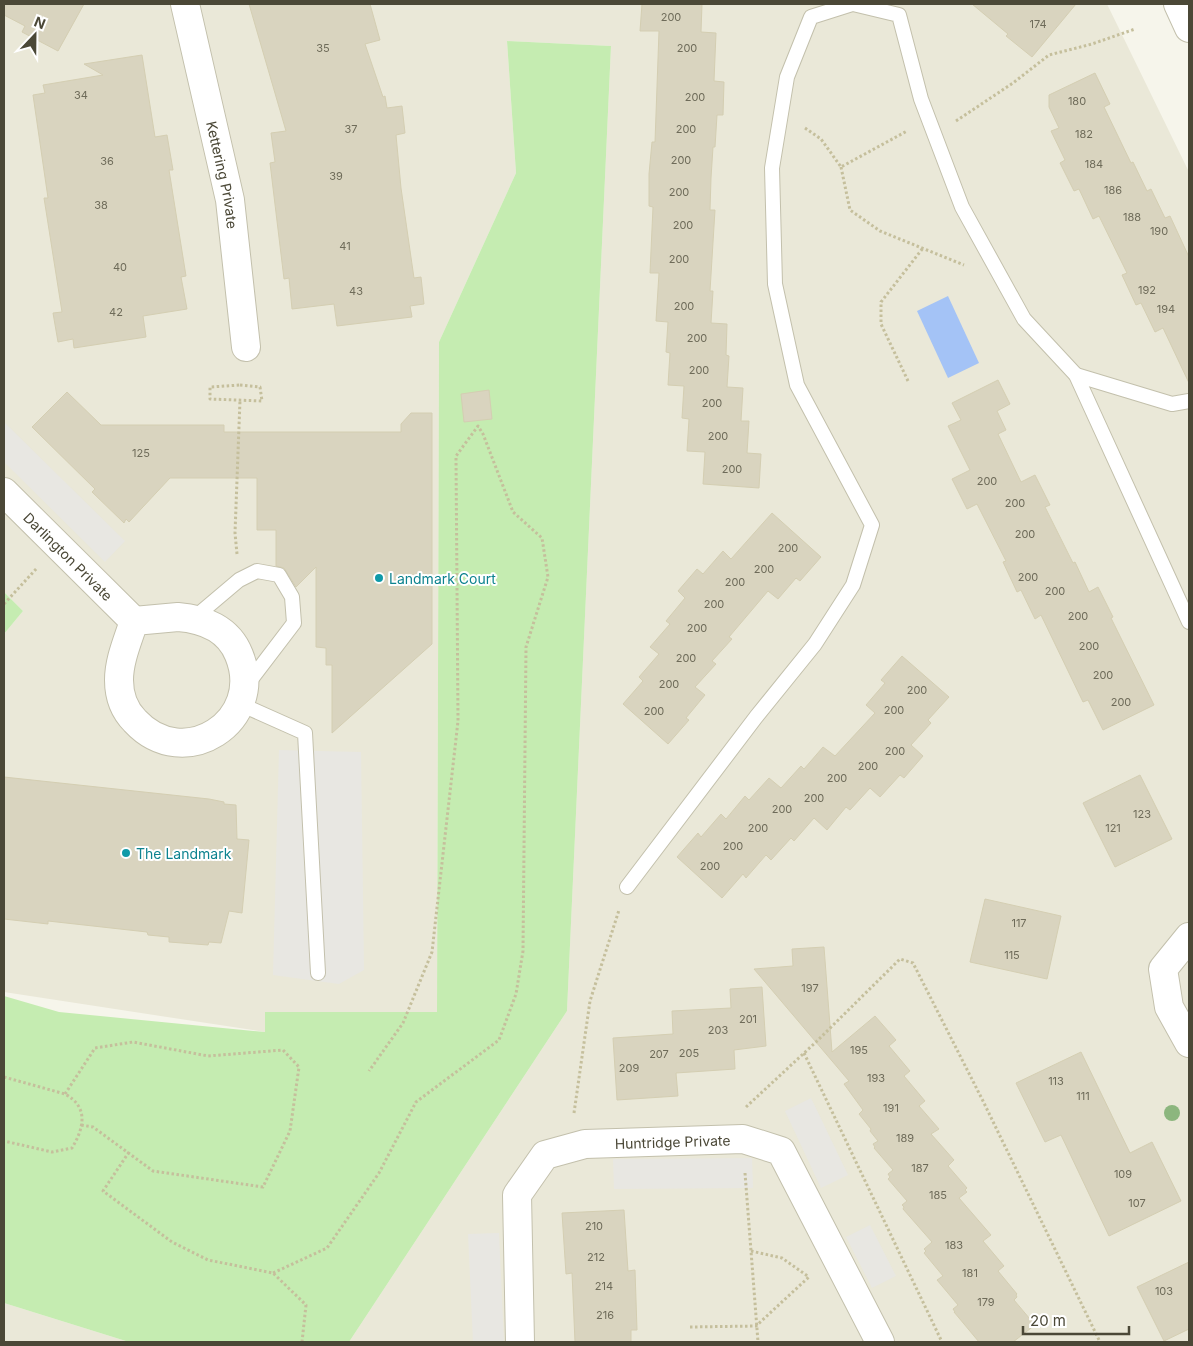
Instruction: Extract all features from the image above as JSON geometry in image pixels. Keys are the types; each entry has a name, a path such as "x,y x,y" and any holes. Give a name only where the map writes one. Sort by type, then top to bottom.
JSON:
{"street":[{"name":"Kettering Private","path":"185,4 230,200 246,347"},
{"path":"1178,4 1189,28"},
{"name":"Darlington Private","path":"4,492 134,622"},
{"path":"178,617 194,618 216,627 233,644 243,665 242,696 227,724 216,734 201,740 178,743 155,737 141,728 131,717 123,703 119,680 121,664 134,622 178,617"},
{"path":"1189,937 1164,969 1169,1007 1189,1043"},
{"name":"Huntridge Private","path":"520,1342 517,1195 545,1156 585,1144 743,1139 781,1151 880,1342"}],"lane":[{"path":"627,886 756,717 815,644 853,585 872,525 797,385 775,284 772,168 787,77 810,10 852,4 899,15 921,99 962,207 1024,319 1076,375 1189,622"},
{"path":"1076,375 1172,404 1189,401"},
{"path":"194,618 239,580 257,571 279,575 292,597 294,623 242,696 305,734 318,973"}],"path":[{"path":"935,135 1013,83 1049,55 1092,44 1135,29"},
{"path":"782,113 821,139 841,167 850,210 880,231 1003,281"},
{"path":"841,167 929,119"},
{"path":"908,381 881,324 881,302 923,248"},
{"path":"240,385 260,387 262,401 240,400 210,398 210,387 240,385"},
{"path":"239,580 235,533 240,400"},
{"path":"273,1273 327,1248 379,1173 416,1102 499,1040 516,994 523,951 526,647 548,576 542,538 513,512 483,434 478,426 456,456 458,721 432,952 403,1023 369,1071"},
{"path":"4,604 58,546"},
{"path":"569,1149 590,1001 627,886"},
{"path":"758,1342 743,1139 746,1106 804,1053 900,959 913,963 983,1101 1100,1342"},
{"path":"64,1094 95,1048 133,1042 208,1056 283,1050 299,1067 290,1131 263,1187 153,1171 93,1128 81,1125"},
{"path":"804,1053 942,1342"},
{"path":"4,1077 73,1098 82,1114 80,1135 72,1148 52,1152 4,1142"},
{"path":"129,1152 103,1190 172,1242 208,1260 273,1273 306,1305 302,1342"},
{"path":"751,1251 782,1258 809,1277"},
{"path":"690,1327 756,1326 819,1268 839,1262"}],"shaded area":[{"path":"4,4 1107,4 1189,172 1189,1342 349,1342 567,1011 611,46 507,41 516,173 439,342 437,1013 265,1012 265,1032 4,992 4,634 23,611 4,592"},
{"path":"4,422 125,541 105,562 4,462"},
{"path":"279,750 361,752 364,970 339,984 273,975"},
{"path":"811,1098 848,1175 821,1188 785,1111"},
{"path":"752,1158 753,1188 614,1189 613,1159"},
{"path":"870,1225 896,1276 872,1288 846,1237"},
{"path":"499,1233 504,1342 473,1342 468,1234"},
{"path":"4,1303 129,1342 4,1342"}],"green space":[{"path":"507,41 611,46 567,1011 349,1342 129,1342 4,1303 4,996 59,1012 265,1032 265,1012 437,1012 439,342 516,173"},
{"path":"4,592 23,611 4,634"}],"water":[{"path":"948,296 979,363 948,378 917,311"}],"building":[{"path":"4,4 84,4 58,51 22,32 25,26 4,15"},
{"path":"249,4 370,4 380,40 365,44 383,97 385,96 387,108 402,106 405,133 396,135 401,188 414,278 421,277 424,304 410,306 412,317 337,326 334,304 292,309 289,278 284,279 270,163 275,162 271,133 286,131"},
{"path":"642,4 702,4 701,32 716,33 714,81 724,82 723,115 717,115 711,178 710,210 715,210 710,291 713,291 711,323 727,324 726,355 729,356 727,387 743,388 741,421 749,421 747,453 761,454 759,488 703,484 705,452 687,451 689,419 682,418 684,386 668,385 670,353 666,352 668,322 656,321 659,273 650,273 653,207 649,206 649,174 652,142 655,142 659,31 640,31"},
{"path":"972,4 1076,4 1032,57"},
{"path":"142,55 155,137 167,135 173,170 169,170 186,276 181,277 187,309 143,316 146,337 74,348 73,339 58,342 53,313 62,312 44,198 48,198 33,95 45,93 43,85 103,75 84,64"},
{"path":"1095,73 1110,104 1104,107 1131,163 1133,162 1147,191 1151,189 1165,218 1170,216 1189,257 1189,383 1163,328 1155,332 1141,303 1136,305 1122,275 1127,273 1099,216 1093,219 1079,189 1074,191 1060,163 1065,160 1051,131 1059,128 1049,107 1049,95"},
{"path":"998,380 1010,404 997,411 1006,430 998,434 1021,482 1035,475 1050,505 1045,507 1073,563 1075,562 1089,592 1098,587 1113,617 1111,618 1154,705 1103,730 1088,700 1083,702 1041,615 1035,619 1021,590 1017,592 1003,562 1006,561 977,504 967,509 952,479 970,470 948,426 961,420 952,403"},
{"path":"489,390 492,419 464,422 461,394"},
{"name":"Landmark Court","path":"67,392 101,425 224,425 224,432 401,432 401,424 411,413 432,413 432,644 332,733 332,665 326,665 326,648 316,647 316,567 296,587 284,568 276,566 276,530 257,530 257,478 170,478 129,522 126,519 124,523 92,492 95,489 32,427"},
{"path":"772,513 821,557 800,581 796,578 778,599 768,591 729,637 732,639 712,661 716,664 695,687 705,695 686,718 689,720 668,744 623,704 643,681 639,677 659,654 650,647 670,624 666,621 685,598 678,591 697,569 703,574 723,551 731,559"},
{"path":"902,656 949,697 928,720 931,723 911,745 923,756 904,778 900,775 880,797 870,788 850,810 846,807 827,830 814,818 794,841 791,838 771,860 766,855 746,878 743,874 722,898 677,857 698,833 701,837 721,814 726,819 745,796 749,800 769,778 781,788 801,766 804,769 823,747 835,756 875,713 866,705 885,683 881,680"},
{"path":"1140,775 1172,839 1115,867 1083,803"},
{"name":"The Landmark","path":"4,777 209,799 224,802 224,804 236,805 237,839 249,840 242,913 229,911 221,943 209,942 208,945 169,942 169,937 148,935 147,932 48,921 48,924 4,919"},
{"path":"985,899 1061,916 1047,979 970,962"},
{"path":"824,947 832,1052 875,1016 896,1040 889,1046 910,1071 904,1076 925,1101 919,1106 939,1129 931,1134 954,1160 948,1166 967,1188 965,1190 967,1192 959,1198 991,1235 983,1241 1004,1266 998,1271 1017,1294 1014,1300 1035,1325 1013,1342 979,1342 954,1312 953,1309 958,1305 937,1280 943,1276 924,1253 926,1251 924,1249 932,1242 903,1209 902,1205 907,1201 888,1179 890,1177 888,1174 893,1170 874,1148 873,1144 878,1141 859,1114 863,1110 844,1084 849,1081 754,969 793,966 792,949"},
{"path":"762,987 766,1046 734,1050 735,1069 676,1073 678,1096 617,1100 613,1038 673,1034 672,1011 731,1008 730,989"},
{"path":"1081,1052 1130,1153 1152,1142 1181,1201 1109,1236 1061,1135 1045,1142 1016,1083"},
{"path":"624,1210 628,1271 635,1270 637,1330 631,1330 631,1342 575,1342 572,1273 566,1274 562,1213"},
{"path":"1189,1262 1189,1329 1164,1341 1137,1287"}],"place":[{"name":"Landmark Court","path":"379,578"},
{"name":"The Landmark","path":"126,853"}]}
